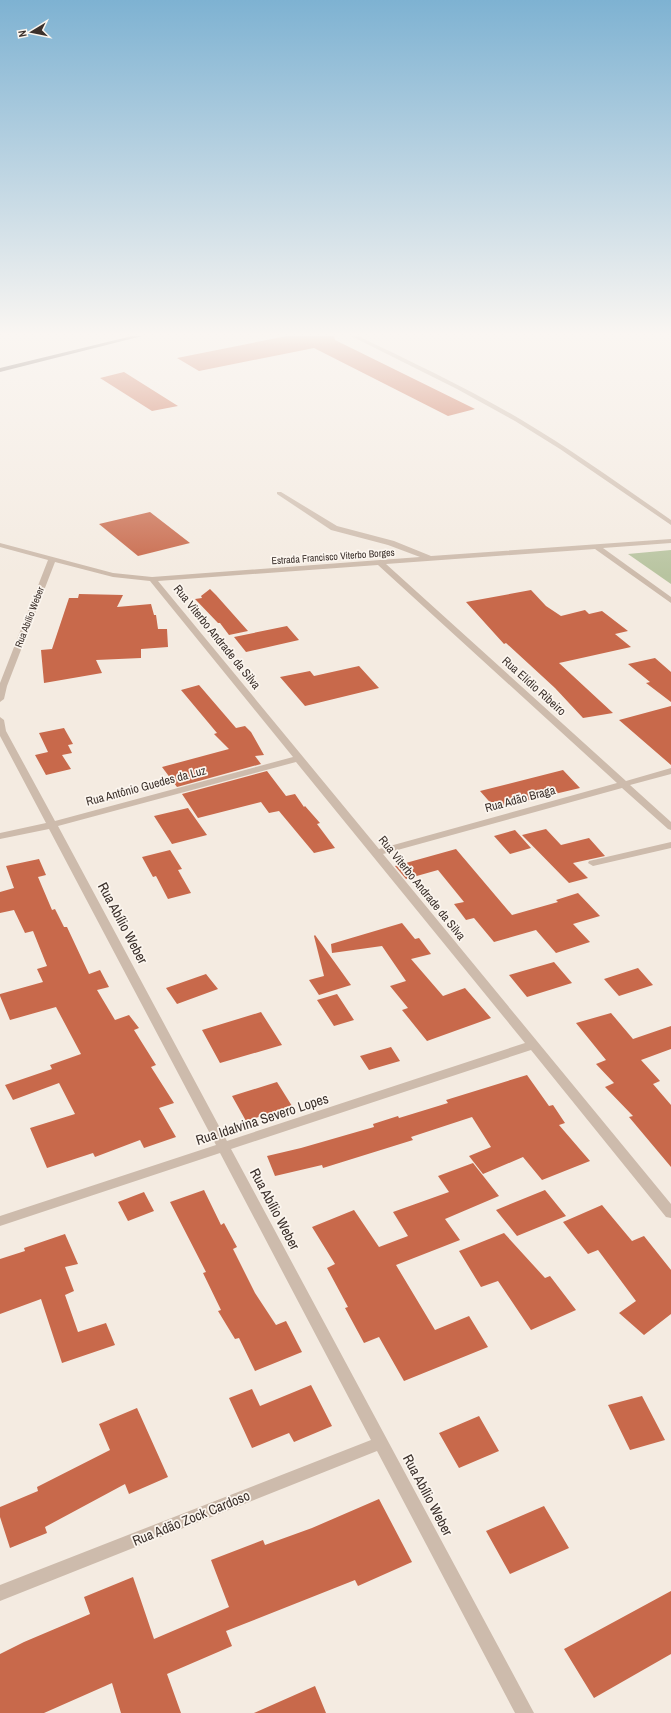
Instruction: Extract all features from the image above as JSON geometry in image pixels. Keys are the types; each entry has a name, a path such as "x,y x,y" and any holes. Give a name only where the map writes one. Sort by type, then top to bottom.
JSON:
{"street":[{"path":"509,416 575,458 671,523"},
{"path":"279,493 334,528 391,543 431,559"},
{"name":"Estrada Francisco Viterbo Borges","path":"0,545 113,576 152,579 671,541"},
{"path":"597,547 671,601"},
{"name":"Rua Abílio Weber","path":"0,699 1,686 52,559"},
{"name":"Rua Elídio Ribeiro","path":"380,563 671,827"},
{"name":"Rua Viterbo Andrade da Silva","path":"152,579 671,1214"},
{"name":"Rua Abílio Weber","path":"0,720 2,731 526,1713"},
{"name":"Rua Antônio Guedes da Luz","path":"0,836 52,825 299,758"},
{"name":"Rua Adão Braga","path":"376,853 671,771"},
{"path":"593,864 634,853 671,846"},
{"name":"Rua Idalvina Severo Lopes","path":"0,1222 533,1045"},
{"name":"Rua Adão Zock Cardoso","path":"0,1593 381,1443"}],"green space":[{"path":"671,550 671,584 628,554"}],"building":[{"path":"150,512 190,543 138,556 99,524"},
{"path":"210,589 248,631 229,635 220,623 218,623 195,599 202,598 201,596"},
{"path":"531,590 546,606 561,616 585,610 589,614 602,611 628,631 615,634 631,647 559,663 613,713 583,718 555,688 506,643 504,644 466,602"},
{"path":"79,594 123,595 117,607 151,604 154,615 156,615 158,629 167,629 168,647 141,649 141,658 96,660 102,673 44,683 41,650 52,649 69,598 78,598"},
{"path":"287,626 299,640 246,652 234,637"},
{"path":"655,658 671,672 671,702 646,683 650,682 628,664"},
{"path":"359,666 379,688 305,706 280,677 310,671 314,676"},
{"path":"199,685 236,728 245,726 251,732 264,755 255,756 261,764 177,787 162,767 229,749 214,734 217,733 181,690"},
{"path":"671,706 671,765 619,720"},
{"path":"64,728 73,744 68,745 72,753 62,755 71,769 46,775 35,755 48,752 39,733"},
{"path":"563,770 580,788 495,808 480,791"},
{"path":"267,771 286,796 295,794 304,807 305,806 320,823 317,824 335,848 314,853 279,811 269,813 261,802 198,818 182,794"},
{"path":"188,808 207,835 172,844 154,816"},
{"path":"546,829 561,845 589,838 605,856 573,863 588,878 569,883 522,835"},
{"path":"515,830 531,848 510,854 494,836"},
{"path":"456,849 512,915 558,902 556,900 578,893 600,916 573,924 590,942 556,953 536,930 494,942 474,918 466,920 454,904 464,902 438,870 406,879 395,866"},
{"path":"170,850 182,869 178,870 191,893 168,899 156,876 153,877 142,857"},
{"path":"39,859 46,875 38,877 52,910 55,909 64,927 67,927 89,974 100,970 109,987 97,990 115,1020 129,1015 139,1028 134,1030 156,1065 151,1067 174,1103 159,1108 176,1137 144,1148 140,1140 95,1157 93,1153 47,1168 30,1128 75,1114 59,1083 13,1100 5,1085 52,1069 50,1065 81,1054 56,1007 10,1020 0,996 0,994 43,982 37,969 47,966 33,931 25,933 14,910 0,913 0,892 14,888 6,866"},
{"path":"402,923 415,939 419,938 431,954 411,959 443,996 465,988 491,1018 427,1041 402,1010 408,1008 390,986 406,981 382,946 332,953 331,944"},
{"path":"315,935 351,985 319,995 309,980 324,976"},
{"path":"554,962 572,983 527,997 509,975"},
{"path":"638,968 653,985 619,996 604,979"},
{"path":"206,974 218,989 177,1004 166,988"},
{"path":"337,994 354,1020 334,1026 317,1000"},
{"path":"261,1012 282,1045 220,1063 202,1030"},
{"path":"611,1013 633,1039 671,1026 671,1049 641,1060 660,1081 653,1084 671,1105 671,1167 629,1117 633,1116 605,1087 614,1083 596,1064 606,1060 576,1023"},
{"path":"391,1047 400,1061 369,1070 360,1056"},
{"path":"527,1075 549,1106 553,1105 565,1123 559,1125 590,1161 542,1180 523,1157 483,1174 469,1156 491,1147 472,1117 411,1137 413,1140 323,1168 322,1165 275,1176 267,1156 374,1127 373,1124 398,1116 399,1118 448,1103 446,1100"},
{"path":"277,1082 292,1106 246,1121 232,1096"},
{"path":"473,1163 499,1196 445,1219 460,1240 396,1265 435,1330 469,1316 488,1347 404,1381 379,1337 364,1343 345,1308 348,1307 327,1268 335,1264 312,1227 354,1210 379,1247 408,1236 393,1212 449,1192 438,1176"},
{"path":"204,1190 221,1225 224,1223 237,1247 233,1249 255,1293 276,1325 286,1321 302,1352 255,1371 239,1338 235,1339 218,1311 221,1310 203,1273 206,1272 170,1202"},
{"path":"545,1190 566,1216 517,1236 496,1210"},
{"path":"144,1192 154,1211 128,1221 118,1202"},
{"path":"602,1205 632,1241 644,1236 671,1270 671,1314 644,1335 619,1313 636,1301 598,1250 588,1254 563,1222"},
{"path":"504,1233 545,1278 550,1276 576,1310 531,1330 498,1281 481,1287 459,1251"},
{"path":"65,1234 78,1264 65,1267 74,1291 65,1295 78,1332 106,1323 115,1345 62,1363 41,1299 0,1314 0,1259 25,1251 24,1248"},
{"path":"311,1385 332,1426 294,1442 289,1433 252,1448 229,1398 252,1389 260,1406"},
{"path":"642,1396 665,1440 630,1450 608,1405"},
{"path":"137,1408 168,1477 129,1494 125,1484 45,1527 47,1533 10,1548 0,1517 0,1507 38,1491 37,1487 110,1450 99,1424"},
{"path":"479,1416 499,1451 459,1468 439,1433"},
{"path":"379,1499 412,1562 358,1586 355,1580 226,1631 232,1646 167,1674 181,1713 121,1713 112,1683 44,1713 0,1713 0,1654 24,1642 90,1614 84,1597 133,1577 154,1639 229,1607 211,1560 263,1540 265,1545 312,1528"},
{"path":"544,1506 569,1548 510,1574 486,1531"},
{"path":"671,1591 671,1654 594,1698 564,1649"},
{"path":"315,1686 326,1713 254,1713"}]}
